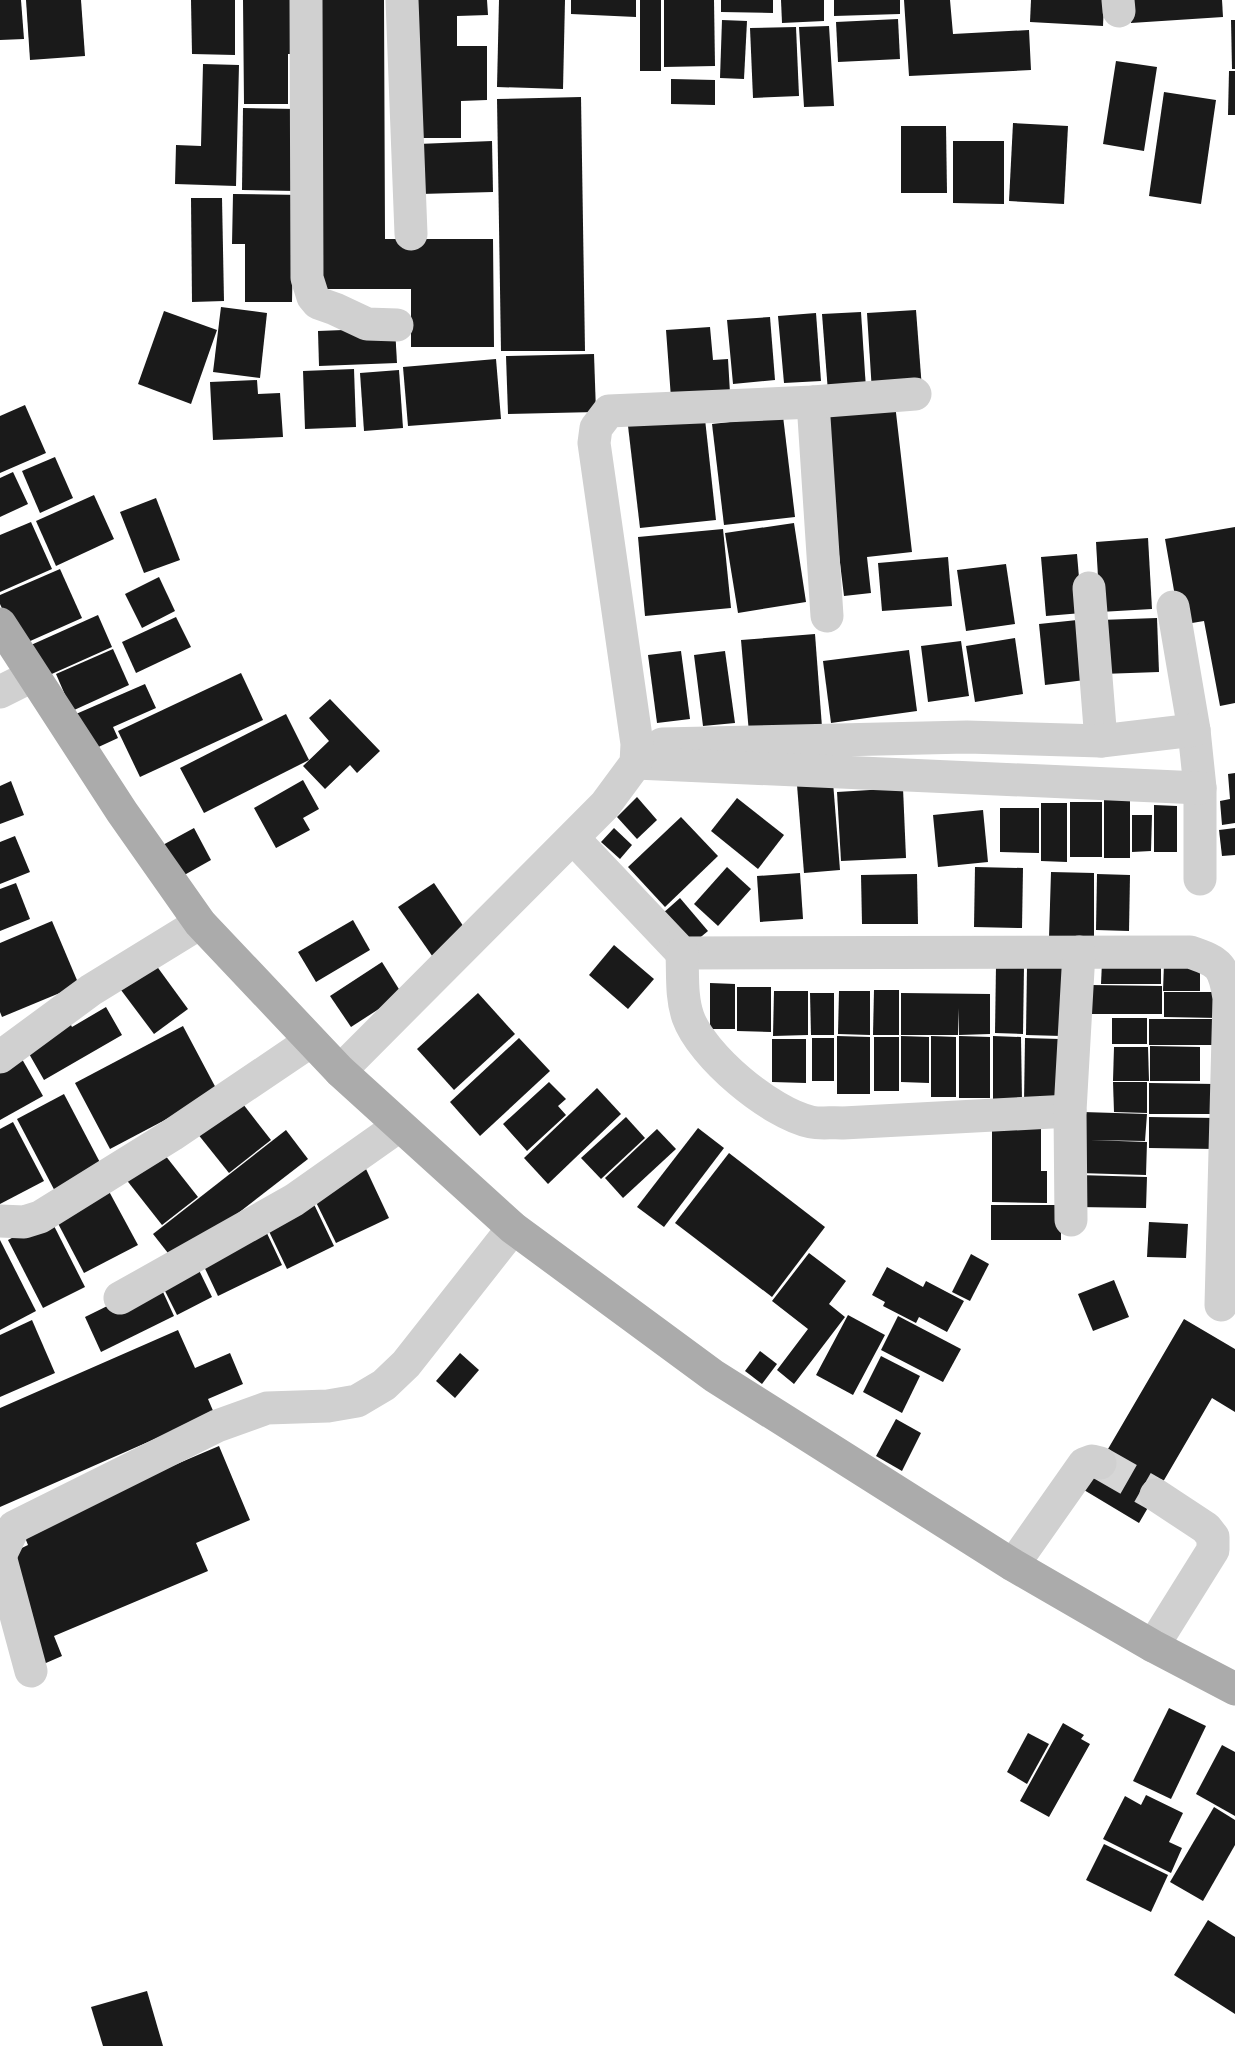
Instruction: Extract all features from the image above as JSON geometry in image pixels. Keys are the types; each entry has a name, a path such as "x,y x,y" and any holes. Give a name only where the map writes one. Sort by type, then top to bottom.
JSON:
{"main road":[{"path":"0,624 122,812 200,923 340,1071 513,1228 714,1376 1013,1565 1153,1646 1235,1689"}],"street":[{"path":"306,0 307,278 312,297 318,303 367,324 397,325"},
{"path":"402,0 411,234"},
{"path":"340,1071 605,805 636,753 594,443 596,428 609,411 813,402 915,394"},
{"path":"813,402 827,616"},
{"path":"1089,588 1101,741"},
{"path":"1173,607 1194,730 1200,788 1200,879"},
{"path":"0,692 32,676"},
{"path":"636,753 967,737 1101,741 1194,730"},
{"path":"636,753 1200,788"},
{"path":"573,838 682,953 683,994 688,1017 703,1044 720,1064 776,1108 811,1122 843,1123 1070,1111"},
{"path":"0,1056 91,990 200,923"},
{"path":"1071,1220 1070,1111 1079,952"},
{"path":"682,953 1190,952 1212,959 1225,974 1229,998 1221,1305"},
{"path":"0,1221 24,1222 40,1217 171,1135 311,1041"},
{"path":"120,1298 294,1200 399,1126"},
{"path":"31,1671 0,1556 14,1527 217,1426 267,1408 328,1406 357,1401 384,1385 406,1364 513,1228"},
{"path":"1013,1565 1084,1464 1092,1461 1100,1463"},
{"path":"1153,1646 1214,1550 1213,1538 1206,1528 1156,1495"}],"building":[{"path":"0,0 21,0 24,39 0,40"},
{"path":"26,0 81,0 85,56 30,60"},
{"path":"191,0 235,0 235,55 192,54"},
{"path":"243,0 293,0 293,54 288,54 288,104 244,104"},
{"path":"320,0 384,0 385,239 493,239 494,347 411,347 411,289 322,289"},
{"path":"417,0 487,0 488,15 457,16 457,46 487,46 487,100 461,101 461,138 419,138"},
{"path":"499,0 565,0 563,89 497,87"},
{"path":"571,0 636,0 636,17 571,14"},
{"path":"640,0 661,0 661,71 640,71"},
{"path":"664,0 714,0 715,66 664,67"},
{"path":"721,0 773,0 773,13 721,12"},
{"path":"781,0 824,0 824,21 782,23"},
{"path":"834,0 900,0 900,14 834,16"},
{"path":"904,0 950,0 953,34 1029,30 1031,70 909,76"},
{"path":"1031,0 1104,0 1103,26 1030,22"},
{"path":"1130,0 1222,0 1223,17 1131,23"},
{"path":"898,19 900,59 838,62 836,22"},
{"path":"722,20 747,21 744,79 720,78"},
{"path":"1231,20 1235,20 1235,69 1232,69"},
{"path":"829,26 834,106 804,107 799,27"},
{"path":"796,27 799,96 753,98 750,28"},
{"path":"1116,61 1157,67 1144,151 1103,144"},
{"path":"203,64 239,65 236,186 175,184 176,145 201,146"},
{"path":"1229,71 1235,71 1235,115 1228,115"},
{"path":"671,79 715,80 715,105 671,104"},
{"path":"1164,92 1216,100 1201,204 1149,196"},
{"path":"581,97 585,351 501,351 497,99"},
{"path":"243,108 296,109 296,191 242,190"},
{"path":"1013,123 1068,126 1064,204 1009,201"},
{"path":"901,126 946,126 947,193 901,193"},
{"path":"492,141 493,192 420,194 418,144"},
{"path":"953,141 1004,141 1004,204 953,203"},
{"path":"233,194 303,195 293,244 292,302 245,302 245,244 232,244"},
{"path":"191,198 222,198 224,301 192,302"},
{"path":"221,307 267,313 260,378 213,372"},
{"path":"916,310 922,389 872,392 867,313"},
{"path":"164,311 217,330 191,404 138,384"},
{"path":"861,312 866,389 828,392 822,314"},
{"path":"816,313 821,381 784,383 778,316"},
{"path":"770,317 775,380 733,384 727,320"},
{"path":"710,327 713,360 728,359 730,393 671,398 666,330"},
{"path":"395,328 397,363 319,366 318,331"},
{"path":"594,354 596,412 508,414 506,356"},
{"path":"496,359 501,419 408,426 403,367"},
{"path":"354,369 356,427 305,429 303,371"},
{"path":"399,370 403,428 364,431 360,373"},
{"path":"257,380 258,394 280,393 283,437 213,440 210,382"},
{"path":"895,404 912,552 867,557 871,593 844,596 822,413"},
{"path":"25,405 46,453 0,473 0,416"},
{"path":"783,416 795,517 724,525 712,424"},
{"path":"705,419 716,520 640,528 628,426"},
{"path":"55,457 73,498 40,513 22,471"},
{"path":"13,472 28,504 0,517 0,478"},
{"path":"94,495 114,539 56,566 36,521"},
{"path":"156,498 180,560 144,573 120,512"},
{"path":"31,522 52,569 0,592 0,535"},
{"path":"794,523 806,602 738,613 725,533"},
{"path":"1235,527 1235,703 1220,706 1204,621 1180,625 1165,539"},
{"path":"723,529 731,608 645,616 638,537"},
{"path":"1148,538 1152,609 1100,612 1096,542"},
{"path":"1077,554 1082,613 1046,616 1041,557"},
{"path":"948,557 952,606 882,611 878,563"},
{"path":"1006,564 1015,624 966,631 957,570"},
{"path":"60,569 82,618 19,646 0,604 0,595"},
{"path":"159,577 175,611 142,628 125,594"},
{"path":"98,615 112,647 45,677 31,645"},
{"path":"176,617 191,647 136,673 122,642"},
{"path":"1157,618 1159,672 1102,674 1100,620"},
{"path":"1087,619 1093,679 1045,685 1039,624"},
{"path":"815,634 822,727 749,733 741,640"},
{"path":"1015,638 1023,694 975,702 966,646"},
{"path":"961,641 969,696 928,702 921,646"},
{"path":"113,649 129,685 72,711 56,674"},
{"path":"909,650 917,711 831,723 823,661"},
{"path":"681,651 690,719 657,723 648,655"},
{"path":"725,651 735,723 703,726 694,655"},
{"path":"241,673 263,720 140,777 118,731"},
{"path":"145,684 156,708 113,727 118,738 92,750 76,714"},
{"path":"330,699 380,751 357,773 350,765 325,789 303,766 329,741 309,718"},
{"path":"286,714 309,760 204,813 180,768"},
{"path":"1235,773 1235,823 1222,825 1220,801 1230,799 1228,774"},
{"path":"303,780 319,809 303,818 310,830 276,848 254,808"},
{"path":"11,781 24,815 0,824 0,786"},
{"path":"833,782 840,870 804,873 797,785"},
{"path":"903,788 906,858 841,861 837,792"},
{"path":"637,797 657,820 637,839 617,817"},
{"path":"737,798 784,835 758,869 711,831"},
{"path":"1104,799 1130,799 1130,858 1104,858"},
{"path":"1070,802 1102,802 1102,857 1070,857"},
{"path":"1041,803 1067,803 1067,862 1041,861"},
{"path":"1154,805 1177,806 1177,852 1154,852"},
{"path":"1000,808 1039,808 1039,853 1000,852"},
{"path":"983,810 988,862 938,867 933,815"},
{"path":"1132,815 1152,815 1151,851 1132,852"},
{"path":"681,817 718,856 665,907 628,867"},
{"path":"194,828 211,860 179,878 161,846"},
{"path":"614,828 632,845 620,859 601,842"},
{"path":"1235,828 1235,855 1222,856 1219,830"},
{"path":"15,836 30,872 0,884 0,842"},
{"path":"727,867 751,889 718,926 694,904"},
{"path":"975,867 1023,868 1022,928 974,927"},
{"path":"1051,872 1094,873 1094,939 1049,938"},
{"path":"800,873 803,919 760,922 757,876"},
{"path":"917,874 918,924 862,924 861,875"},
{"path":"1097,874 1130,875 1129,931 1096,930"},
{"path":"16,883 30,919 0,931 0,889"},
{"path":"434,883 470,936 435,960 398,907"},
{"path":"680,898 708,931 690,946 662,914"},
{"path":"353,920 370,950 316,982 298,952"},
{"path":"52,921 79,985 2,1017 0,1012 0,943"},
{"path":"614,945 654,979 628,1009 589,975"},
{"path":"153,961 188,1009 154,1034 118,986"},
{"path":"382,962 402,994 351,1027 330,996"},
{"path":"1102,962 1161,962 1161,984 1101,984"},
{"path":"1164,964 1200,964 1200,991 1163,991"},
{"path":"996,965 1024,966 1023,1034 995,1033"},
{"path":"1027,966 1063,967 1062,1036 1026,1035"},
{"path":"710,983 735,984 735,1029 710,1029"},
{"path":"1091,985 1162,986 1162,1014 1090,1014"},
{"path":"737,987 771,987 771,1032 737,1031"},
{"path":"874,990 899,990 899,1035 873,1035"},
{"path":"774,991 808,991 808,1035 773,1036"},
{"path":"839,991 870,991 870,1035 838,1034"},
{"path":"1164,992 1217,992 1218,1018 1164,1017"},
{"path":"478,993 515,1034 454,1090 417,1049"},
{"path":"810,993 834,993 834,1035 811,1035"},
{"path":"901,993 990,994 990,1034 959,1035 958,1008 958,1035 901,1035"},
{"path":"106,1007 122,1035 44,1080 28,1052 66,1015 72,1027"},
{"path":"1112,1018 1147,1018 1147,1044 1112,1044"},
{"path":"1149,1019 1216,1019 1216,1045 1149,1045"},
{"path":"183,1026 218,1092 110,1149 75,1083"},
{"path":"837,1036 870,1037 870,1094 837,1094"},
{"path":"901,1036 929,1037 929,1083 901,1082"},
{"path":"931,1036 956,1037 956,1097 931,1097"},
{"path":"959,1036 990,1037 990,1098 959,1098"},
{"path":"993,1036 1021,1037 1022,1102 993,1101"},
{"path":"874,1037 899,1037 899,1091 874,1091"},
{"path":"519,1038 550,1071 480,1136 450,1102"},
{"path":"812,1038 834,1038 834,1081 812,1081"},
{"path":"1025,1038 1059,1039 1058,1102 1024,1102"},
{"path":"772,1039 806,1039 806,1083 772,1082"},
{"path":"1150,1046 1200,1047 1200,1081 1150,1081"},
{"path":"1114,1047 1148,1047 1149,1081 1113,1081"},
{"path":"22,1059 43,1096 0,1120 0,1071"},
{"path":"549,1082 566,1099 558,1106 566,1115 527,1151 503,1124"},
{"path":"1113,1082 1147,1082 1147,1113 1114,1112"},
{"path":"1149,1083 1215,1084 1215,1114 1149,1114"},
{"path":"597,1088 621,1114 548,1184 524,1158"},
{"path":"64,1094 105,1172 58,1197 17,1119"},
{"path":"236,1095 271,1140 229,1173 193,1128"},
{"path":"1083,1112 1147,1114 1145,1141 1090,1140 1147,1142 1146,1175 1079,1173"},
{"path":"626,1117 645,1138 601,1179 581,1158"},
{"path":"1149,1117 1216,1118 1215,1149 1149,1148"},
{"path":"13,1122 44,1181 0,1204 0,1129"},
{"path":"992,1126 1041,1126 1041,1171 1047,1171 1047,1203 992,1202"},
{"path":"698,1128 724,1148 664,1227 637,1207"},
{"path":"657,1129 676,1149 623,1198 605,1178"},
{"path":"286,1130 308,1159 175,1262 153,1234"},
{"path":"161,1150 198,1197 162,1225 125,1178"},
{"path":"729,1153 825,1227 772,1297 675,1223"},
{"path":"366,1169 389,1218 336,1243 313,1196"},
{"path":"1078,1175 1147,1177 1146,1208 1077,1207"},
{"path":"105,1184 138,1245 84,1273 52,1212"},
{"path":"311,1198 334,1246 287,1269 264,1221"},
{"path":"991,1205 1061,1205 1061,1240 991,1240"},
{"path":"50,1218 85,1287 43,1308 8,1240"},
{"path":"1149,1222 1188,1224 1186,1258 1147,1257"},
{"path":"264,1227 282,1265 218,1296 200,1258"},
{"path":"0,1240 36,1311 0,1330"},
{"path":"809,1253 846,1281 829,1304 845,1317 794,1384 777,1370 808,1329 772,1301"},
{"path":"971,1254 989,1264 970,1301 952,1292"},
{"path":"195,1262 212,1297 177,1315 159,1279"},
{"path":"887,1267 923,1287 926,1281 964,1301 947,1332 919,1317 916,1323 883,1306 885,1302 872,1295"},
{"path":"1114,1280 1129,1317 1093,1331 1078,1294"},
{"path":"158,1281 174,1316 101,1352 85,1317"},
{"path":"848,1315 885,1335 853,1395 816,1375"},
{"path":"898,1316 961,1349 943,1382 881,1350"},
{"path":"1184,1319 1235,1349 1235,1412 1212,1398 1139,1523 1084,1490"},
{"path":"32,1320 55,1373 0,1397 0,1335"},
{"path":"178,1330 195,1368 230,1353 243,1384 208,1399 214,1413 0,1507 0,1408"},
{"path":"760,1351 777,1364 762,1384 745,1371"},
{"path":"460,1353 479,1370 455,1398 436,1381"},
{"path":"881,1356 920,1376 902,1413 863,1392"},
{"path":"896,1419 921,1433 902,1471 876,1456"},
{"path":"219,1446 250,1520 196,1543 208,1571 54,1636 62,1656 39,1666 5,1556 28,1545 22,1530"},
{"path":"1169,1708 1206,1726 1171,1799 1133,1781"},
{"path":"1063,1723 1084,1735 1081,1739 1090,1744 1049,1817 1020,1801"},
{"path":"1028,1733 1049,1744 1027,1784 1007,1772"},
{"path":"1222,1745 1235,1752 1235,1816 1196,1794"},
{"path":"1146,1795 1183,1813 1169,1842 1182,1848 1171,1873 1103,1839 1125,1796 1141,1805"},
{"path":"1214,1807 1235,1820 1235,1845 1203,1901 1170,1882"},
{"path":"1104,1844 1168,1875 1151,1912 1086,1880"},
{"path":"1208,1920 1235,1937 1235,2014 1174,1975"},
{"path":"147,1991 163,2046 103,2046 91,2007"}],"tunnel":[{"path":"1100,1463 1156,1495"}]}
